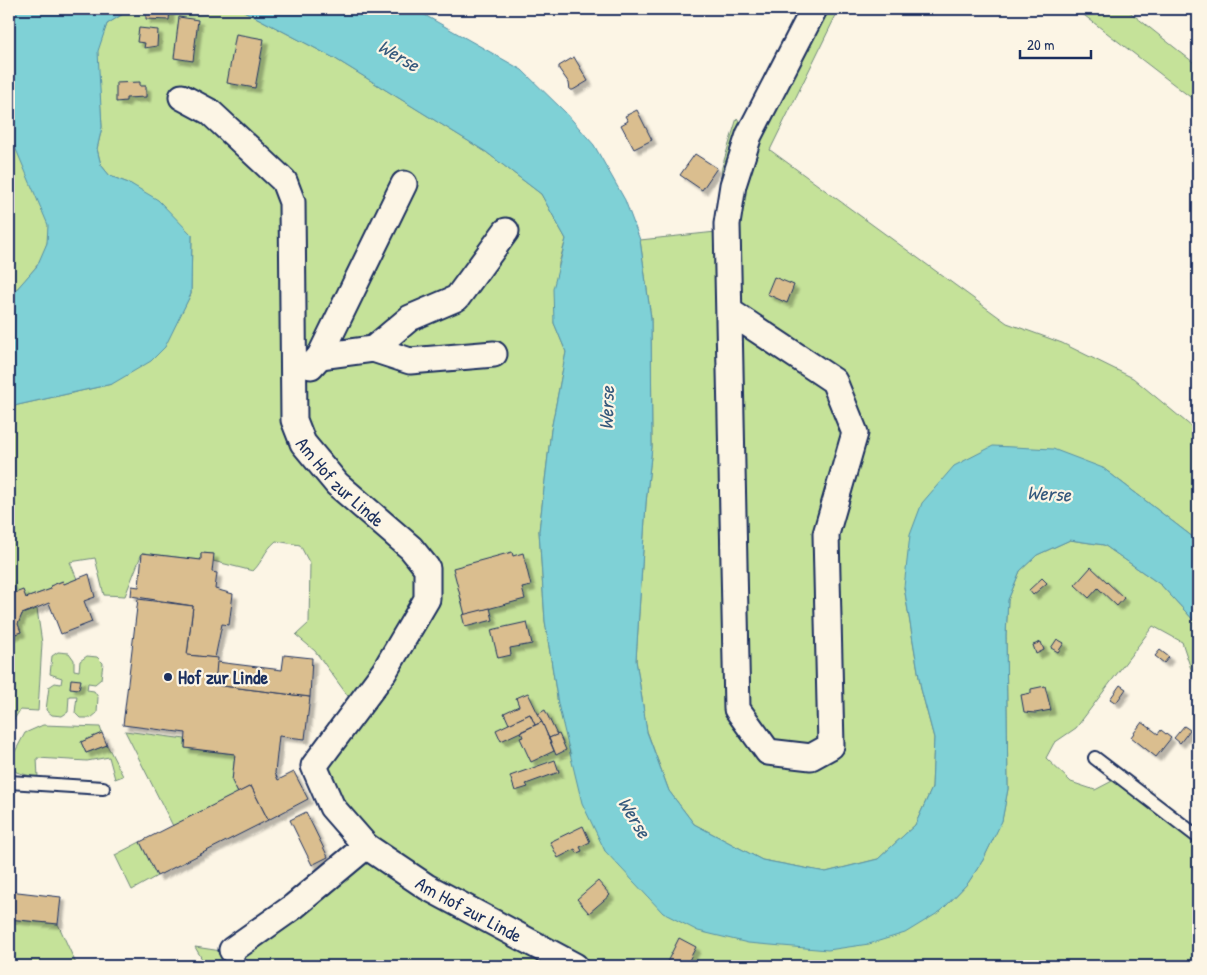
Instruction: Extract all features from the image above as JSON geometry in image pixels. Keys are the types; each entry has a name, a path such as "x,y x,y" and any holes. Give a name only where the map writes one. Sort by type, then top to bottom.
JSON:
{"street":[{"path":"728,310 834,381 855,433 826,534 831,746 811,757 768,752 736,709 728,310 727,224 733,185 749,135 814,9"},
{"name":"Am Hof zur Linde","path":"182,97 210,112 284,181 292,202 294,420 303,443 337,484 411,548 427,568 428,599 384,672 314,766 332,807 366,846 427,886 575,966"},
{"path":"294,384 320,356 404,184"},
{"path":"373,349 410,318 457,298 506,231"},
{"path":"320,356 373,349 410,360 494,354"},
{"path":"237,958 293,907 366,846"}],"lane":[{"path":"1095,758 1198,837"},
{"path":"9,782 102,788"}],"green space":[{"path":"131,9 240,9 334,58 486,152 541,194 566,239 559,263 554,323 566,352 551,430 539,531 545,621 558,704 605,851 941,911 968,883 983,860 1002,820 1008,789 1006,635 1008,600 1020,571 1037,555 1070,540 1104,545 1161,585 1198,625 1198,690 1182,642 1153,626 1076,728 1054,743 1046,758 1071,782 1095,790 1116,779 1198,844 1198,966 206,966 195,947 241,954 305,915 366,846 314,766 356,707 315,651 296,635 309,623 310,564 300,545 276,541 253,571 213,561 213,554 201,553 201,560 142,553 125,596 104,595 95,558 70,562 77,579 64,584 62,581 51,586 51,589 26,598 23,591 15,593 9,577 9,407 112,384 178,319 191,294 192,235 131,184 110,176 101,165 97,149 102,127 97,51 107,24"},
{"path":"822,9 839,9 770,150 1007,323 1062,343 1133,378 1198,432 1198,541 1103,468 904,587 921,689 934,738 932,788 915,825 878,859 826,872 762,860 694,824 669,791 647,731 636,660 646,503 652,447 651,318 640,240 716,232 722,167 737,118 749,135"},
{"path":"1076,9 1126,9 1198,66 1198,103"},
{"path":"9,114 15,143 43,209 49,229 45,250 35,268 21,285 9,294"},
{"path":"37,609 42,643 38,711 20,710 9,727 9,636 21,632 18,624 22,614"},
{"path":"58,652 69,653 74,660 74,670 79,671 80,661 87,656 97,657 103,663 101,679 95,684 88,683 87,690 94,691 98,697 97,713 91,718 80,718 75,713 77,696 69,696 68,712 62,716 52,715 46,710 49,687 55,683 61,684 62,678 50,674 52,656"},
{"path":"43,725 100,727 102,733 81,742 86,753 107,745 123,776 115,779 109,757 87,761 37,758 38,778 16,772 10,761 25,733"},
{"path":"125,731 185,739 185,748 235,754 232,781 238,793 173,826"},
{"path":"140,842 157,876 132,890 115,855"},
{"path":"9,919 58,924 77,966 9,966"}],"water":[{"path":"9,9 131,9 107,24 98,51 102,127 97,149 101,165 110,176 131,184 158,200 192,235 191,294 165,347 151,361 112,384 9,407 9,294 15,291 37,266 47,243 48,225 15,147 10,129"},
{"name":"Werse","path":"240,9 414,9 522,70 566,113 594,145 625,200 640,240 651,318 652,447 646,503 636,660 647,732 669,791 694,824 762,860 826,872 878,859 915,825 932,788 934,738 921,689 904,587 910,535 922,503 954,466 993,446 1053,449 1103,468 1198,541 1198,625 1161,585 1104,545 1070,540 1037,555 1020,571 1008,600 1006,635 1008,789 1002,821 983,860 968,883 941,911 905,933 869,944 828,950 748,943 698,931 663,913 605,851 582,803 558,704 545,621 539,531 551,430 566,352 554,323 553,289 566,239 541,194 486,152 334,58"}],"building":[{"path":"146,9 170,9 169,20 146,19"},
{"path":"179,17 198,20 193,61 174,58"},
{"path":"139,28 158,30 157,46 144,48 145,43 137,42"},
{"path":"236,34 264,39 255,88 227,83"},
{"path":"574,57 588,81 570,90 569,83 559,69 559,66"},
{"path":"140,82 140,86 146,86 146,97 126,98 126,101 116,102 116,83"},
{"path":"637,110 652,140 634,149 621,125 628,121 625,116"},
{"path":"695,154 717,168 702,190 680,175"},
{"path":"774,277 794,285 787,303 767,294"},
{"path":"512,552 513,556 523,553 531,586 522,588 525,599 465,615 453,568"},
{"path":"142,553 201,560 201,553 214,554 212,572 217,573 215,589 233,594 229,625 222,624 215,658 187,655 193,606 131,596 132,586 139,587"},
{"path":"1091,567 1124,598 1117,606 1098,588 1089,598 1075,585"},
{"path":"89,574 95,597 84,601 92,622 61,634 49,603 22,614 18,624 21,632 9,636 9,577 15,593 23,590 26,598 51,589 50,586 63,581 64,584"},
{"path":"1042,578 1047,583 1033,595 1029,590"},
{"path":"138,599 193,606 187,655 218,658 215,685 310,697 305,739 279,736 275,773 278,780 294,772 308,799 268,820 251,786 238,793 232,781 235,754 185,748 186,733 123,725"},
{"path":"490,608 493,620 465,627 462,615"},
{"path":"527,622 532,644 510,648 511,655 498,658 491,630"},
{"path":"1057,639 1064,643 1058,652 1051,648"},
{"path":"1041,642 1044,650 1036,654 1033,645"},
{"path":"1160,650 1169,657 1164,663 1155,656"},
{"path":"284,655 312,658 310,697 215,685 217,662 282,670"},
{"path":"71,679 81,680 79,689 70,688"},
{"path":"1120,685 1126,689 1116,703 1110,699"},
{"path":"1045,686 1051,710 1035,713 1024,712 1021,695 1031,693 1031,689"},
{"path":"528,693 542,722 535,725 530,714 509,724 504,713 519,706 516,698"},
{"path":"545,710 557,735 549,738 538,714"},
{"path":"530,714 535,725 501,741 496,730"},
{"path":"542,722 554,751 531,762 520,738 523,737 521,732"},
{"path":"1142,722 1158,734 1161,730 1171,738 1156,757 1131,737"},
{"path":"1184,726 1190,730 1180,743 1174,738"},
{"path":"102,733 107,745 86,753 81,742"},
{"path":"559,734 566,750 556,755 549,738"},
{"path":"555,760 559,772 526,784 528,787 515,791 510,776"},
{"path":"251,786 268,820 157,876 140,842"},
{"path":"306,812 328,857 312,865 290,820"},
{"path":"583,826 590,842 580,847 582,851 577,853 575,849 558,858 550,842"},
{"path":"598,881 610,895 589,913 577,899"},
{"path":"9,891 61,897 58,924 9,919"},
{"path":"679,938 696,947 686,966 675,966 667,962"}],"place":[{"name":"Hof zur Linde","path":"168,677"}]}
